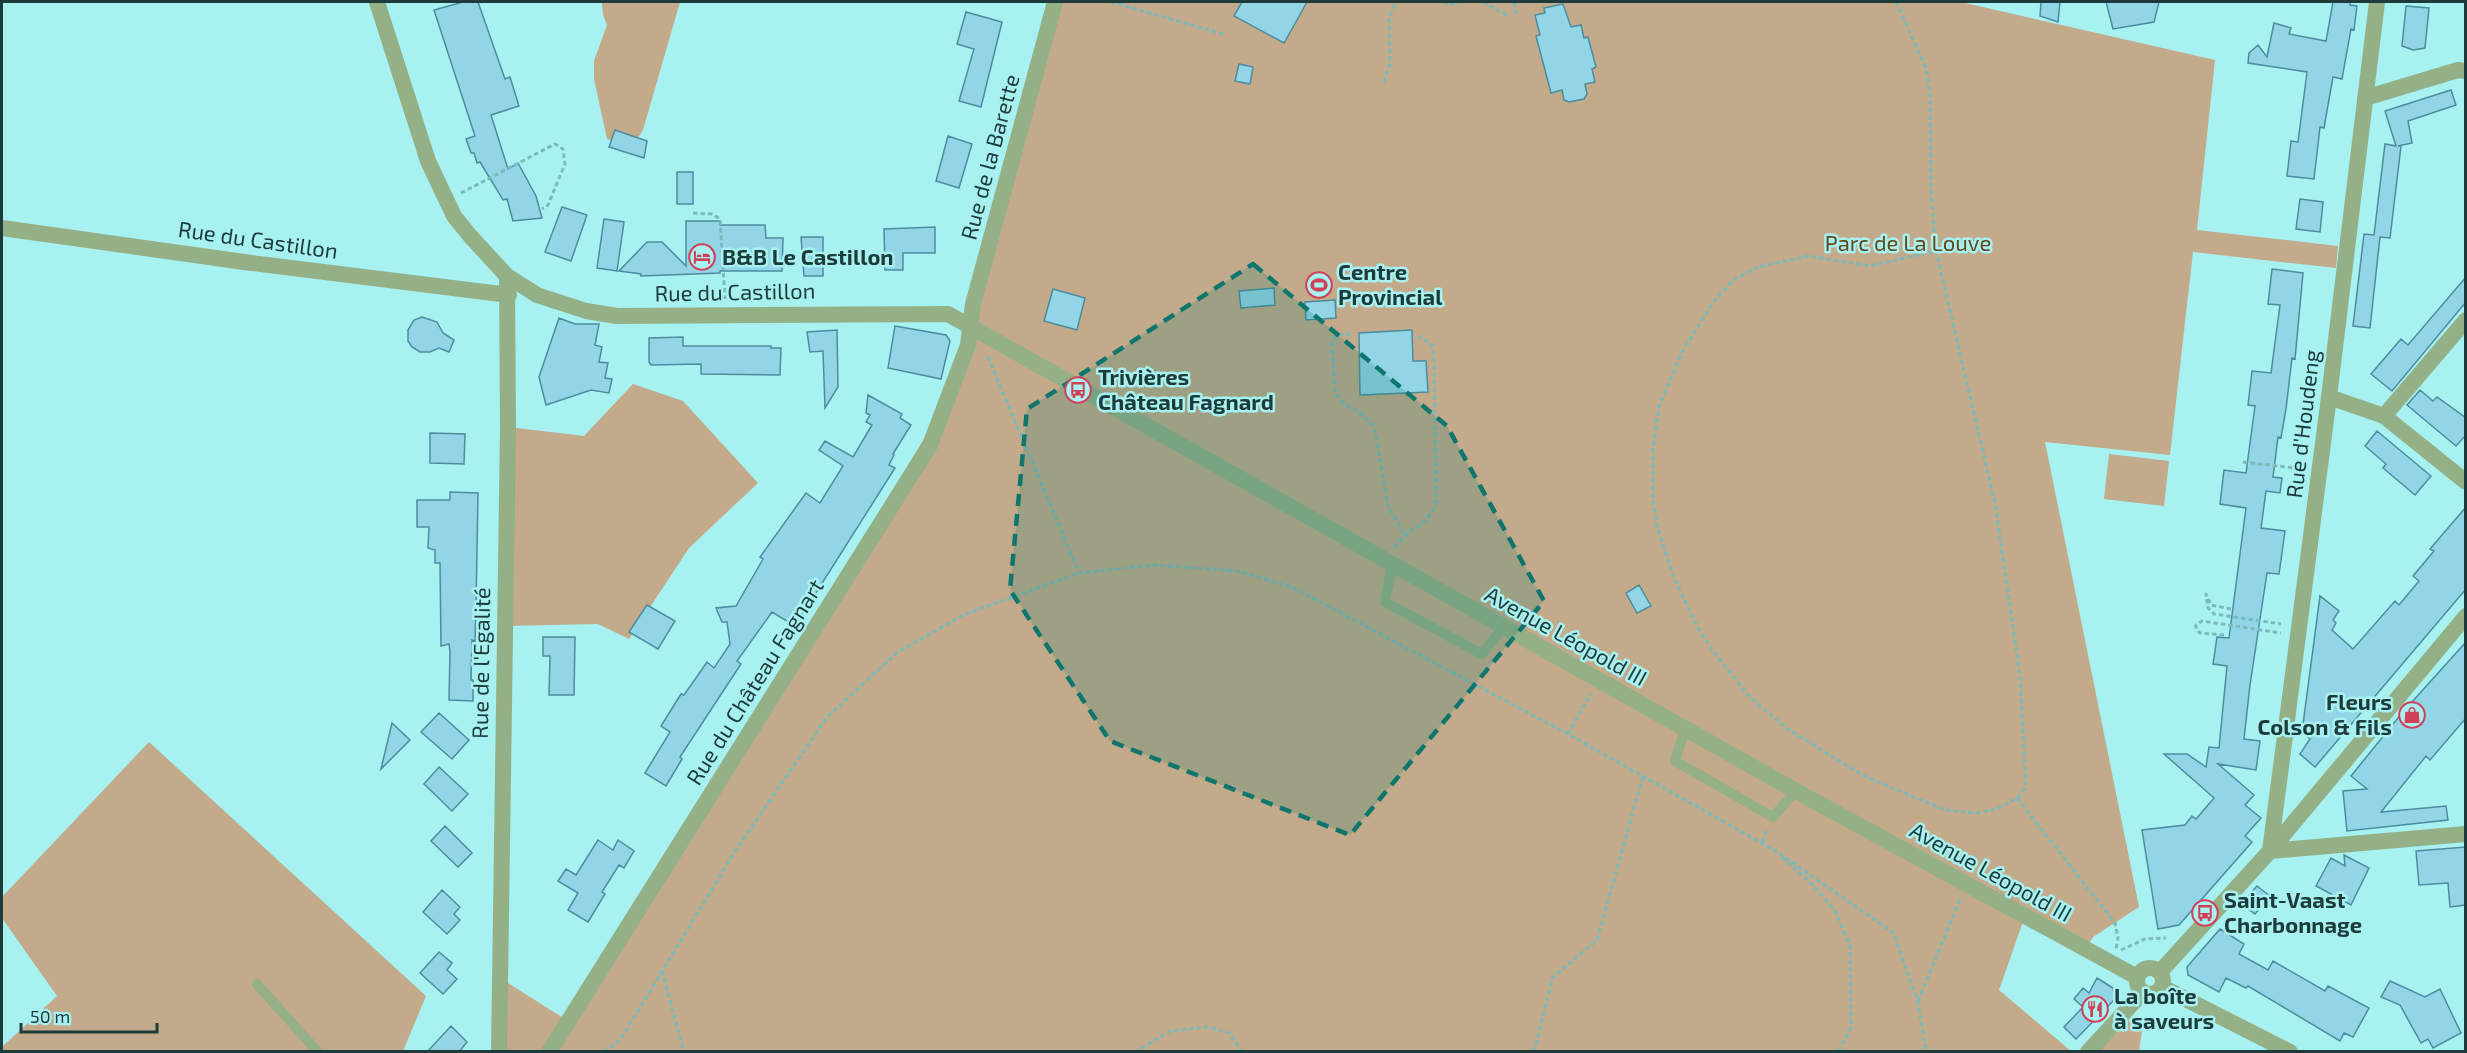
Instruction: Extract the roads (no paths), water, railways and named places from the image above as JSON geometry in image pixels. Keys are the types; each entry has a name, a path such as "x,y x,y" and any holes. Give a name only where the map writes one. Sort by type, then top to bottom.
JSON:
{"street":[{"name":"Rue du Castillon","path":"377,2 428,161 446,201 471,237 507,276 537,295 586,311 618,316 932,313 948,314 973,327"},
{"name":"Rue de la Barette","path":"973,327 1055,2"},
{"name":"Rue d'Houdeng","path":"2270,851 2320,471 2377,2"},
{"path":"2365,98 2458,70 2466,71"},
{"name":"Rue du Castillon","path":"2,228 244,262 509,295"},
{"name":"Rue de l'Egalité","path":"499,1052 509,295 507,276"},
{"path":"2385,416 2466,320"},
{"name":"Avenue Léopold III","path":"973,327 1796,791 2110,962 2140,984"},
{"name":"Rue du Château Fagnart","path":"549,1052 930,445 973,327"},
{"path":"2329,397 2385,416 2466,482"},
{"path":"2140,984 2151,994 2181,948 2270,851 2466,616"},
{"path":"2270,851 2466,834"},
{"path":"2088,1052 2140,984 2145,968 2154,968 2161,980 2290,1052"}],"lane":[{"path":"1390,564 1385,602 1482,654 1504,626"},
{"path":"1685,729 1675,761 1773,817 1796,791"},
{"path":"257,984 318,1052"}],"place":[{"name":"B&B Le Castillon","path":"702,257"},
{"name":"Centre Provincial","path":"1319,285"},
{"name":"Trivières Château Fagnard","path":"1078,390"},
{"name":"Fleurs Colson & Fils","path":"2412,715"},
{"name":"Saint-Vaast Charbonnage","path":"2205,913"},
{"name":"La boîte à saveurs","path":"2095,1009"}],"park label":[{"name":"Parc de La Louve","path":"1908,243"}]}
